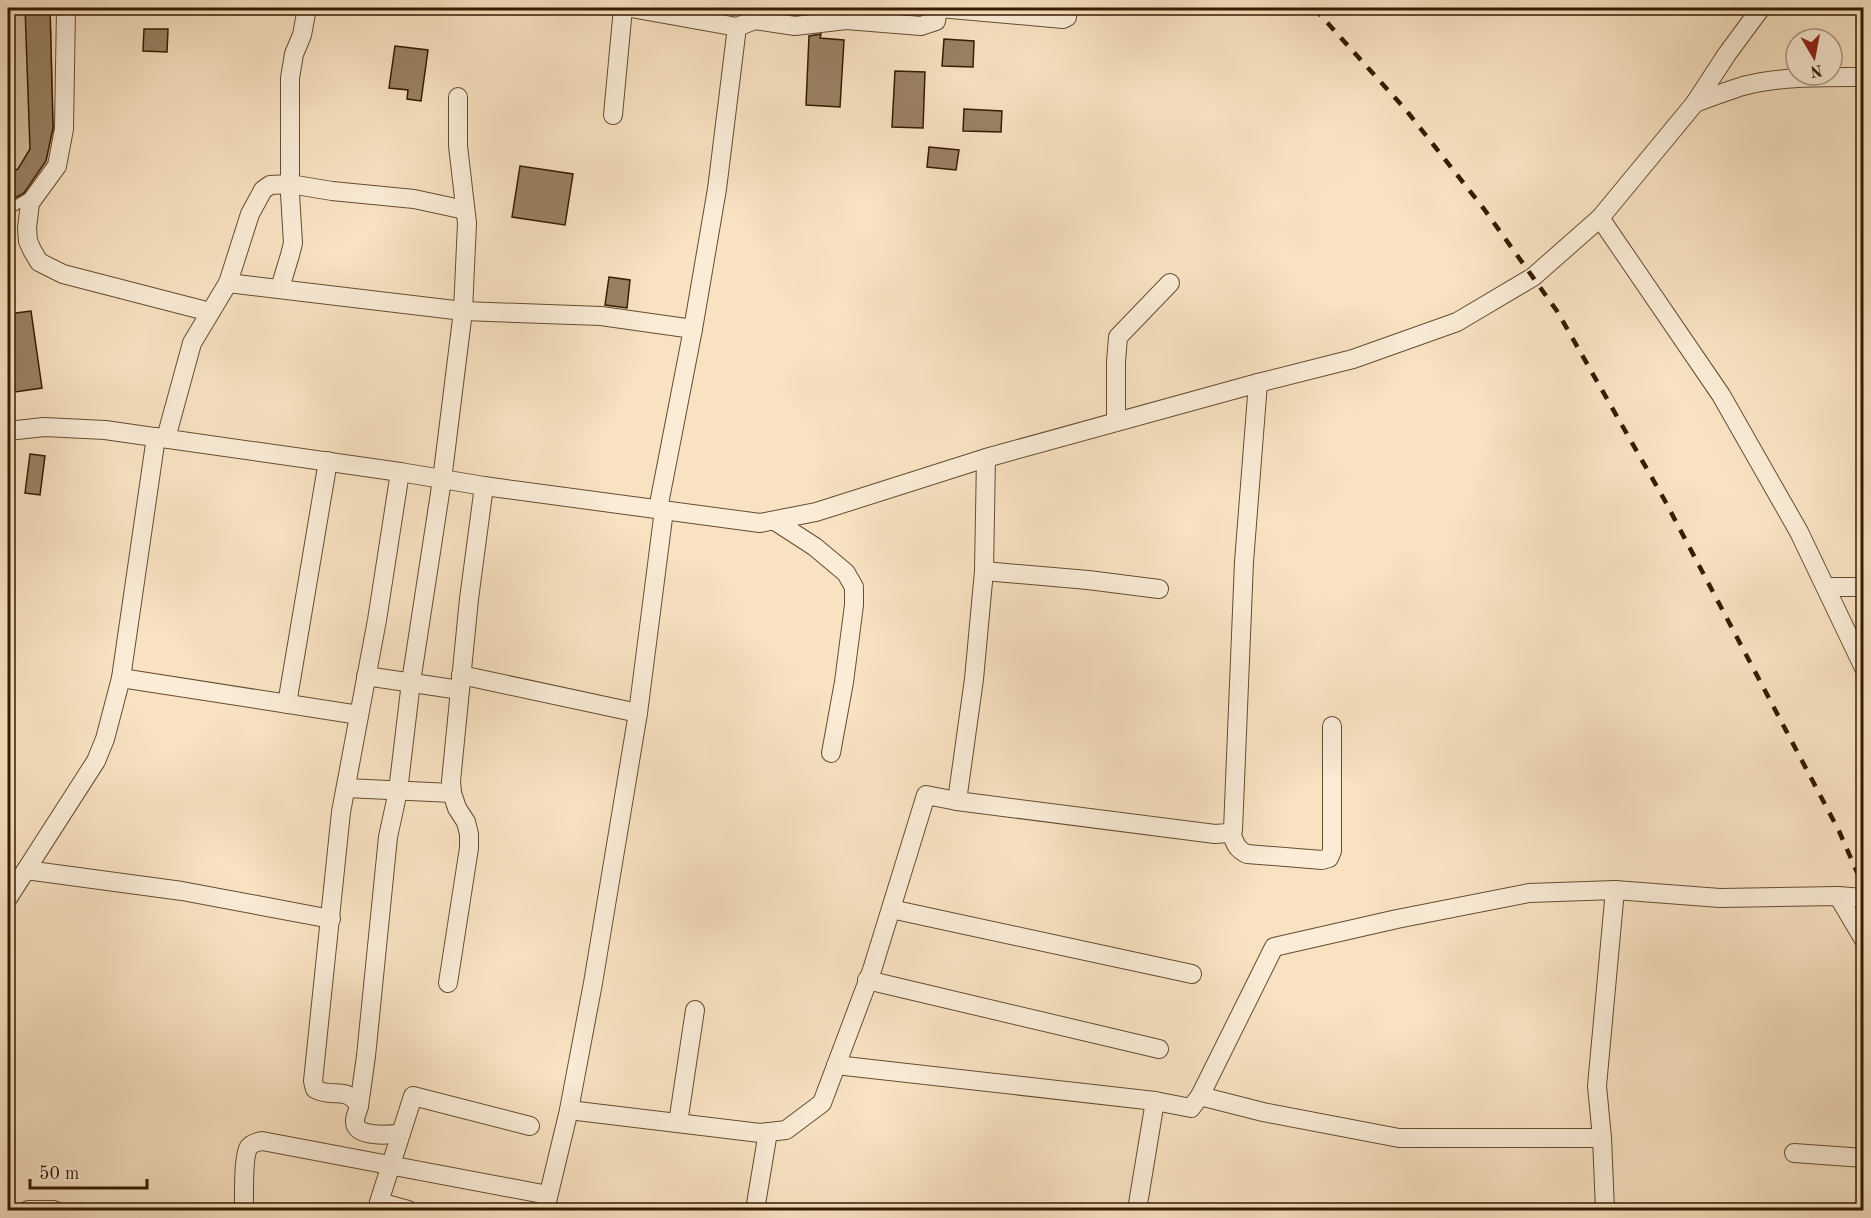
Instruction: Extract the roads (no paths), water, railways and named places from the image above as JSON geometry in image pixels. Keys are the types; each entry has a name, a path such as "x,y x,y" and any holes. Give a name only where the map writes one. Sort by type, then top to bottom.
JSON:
{"street":[{"path":"66,8 64,129 57,166 30,203 27,216 28,241 39,262 63,274 210,312"},
{"path":"280,288 293,243 290,184 291,65 302,35 307,8"},
{"path":"614,115 623,8"},
{"path":"631,8 737,27 755,20 795,26 846,20 921,26 936,21 939,8 1063,19 1067,17 1068,8"},
{"path":"8,431 63,427 161,438 484,486 760,523 816,512 986,458 1353,359 1457,322 1533,277 1600,218 1695,103 1761,8"},
{"path":"244,1210 246,1157 249,1147 262,1141 391,1165 546,1203 569,1110 593,983 638,713 661,510 717,189 737,27"},
{"path":"1695,103 1744,86 1773,81 1817,77 1863,77"},
{"path":"401,1133 384,1135 363,1132 354,1122 359,1106 366,1056 388,837 398,791 411,682 442,480 463,310 467,242 458,146 458,97"},
{"path":"8,898 96,761 105,739 121,678 161,438 189,351 198,330 228,283 257,199 270,185 290,184 332,191 414,199 465,210"},
{"path":"1600,218 1721,395 1799,532 1863,668"},
{"path":"228,283 463,310 601,316 693,329"},
{"path":"1116,422 1118,337 1170,283"},
{"path":"1258,383 1244,562 1234,826 1231,832 1240,850 1247,854 1322,860 1329,858 1332,851 1332,726"},
{"path":"957,801 974,679 984,571 986,458"},
{"path":"287,704 328,461"},
{"path":"359,1106 355,1098 350,1095 321,1093 315,1089 313,1081 340,827 377,620 400,472"},
{"path":"448,983 469,848 466,822 457,808 451,781 469,598 484,486"},
{"path":"776,521 831,560 846,573 854,587 844,682 831,753"},
{"path":"984,571 1159,589"},
{"path":"1826,587 1863,587"},
{"path":"366,676 411,682 460,682 638,713"},
{"path":"121,678 359,715"},
{"path":"346,788 452,793"},
{"path":"569,1110 760,1133 786,1130 822,1103 891,909 926,795 957,801 1215,834 1231,832"},
{"path":"26,870 163,888 331,920"},
{"path":"1605,1210 1597,1086 1616,890"},
{"path":"836,1065 1155,1101 1191,1108 1200,1096 1274,947 1396,919 1529,893 1616,890 1720,898 1838,896 1863,898"},
{"path":"1838,896 1863,940"},
{"path":"891,909 1192,974"},
{"path":"867,980 1159,1049"},
{"path":"678,1123 695,1010"},
{"path":"408,1210 379,1202 413,1096 530,1126"},
{"path":"1200,1096 1263,1112 1400,1138 1602,1138"},
{"path":"1137,1210 1155,1101"},
{"path":"755,1210 768,1132"},
{"path":"1794,1153 1863,1158"},
{"path":"28,1210 54,1210"}],"lane":[{"path":"8,210 29,198 48,180"}],"railway":[{"path":"1314,8 1406,110 1484,209 1557,311 1664,499 1839,831 1864,888"}]}
